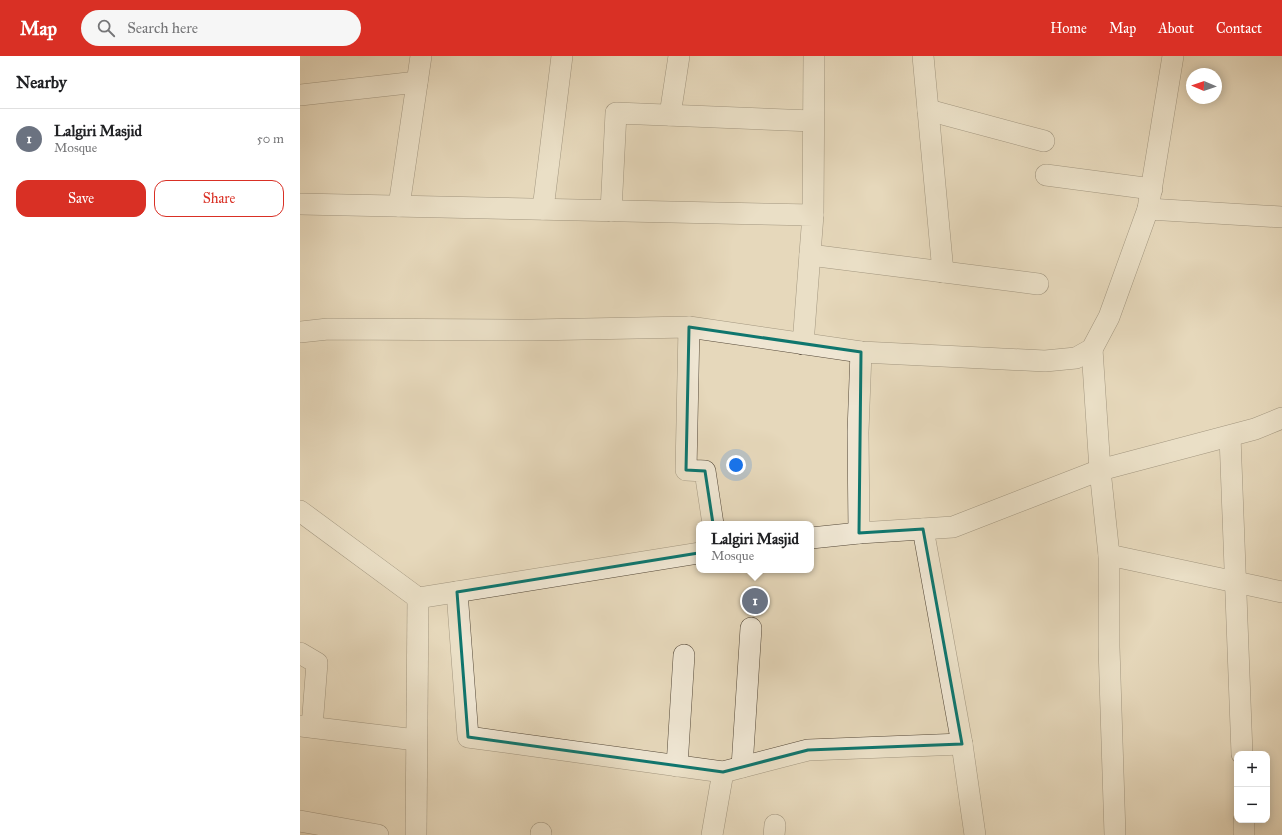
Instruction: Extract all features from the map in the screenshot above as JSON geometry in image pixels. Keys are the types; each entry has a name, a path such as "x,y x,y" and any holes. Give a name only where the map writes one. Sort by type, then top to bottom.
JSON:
{"street":[{"path":"399,206 421,56"},
{"path":"543,209 562,56"},
{"path":"670,115 679,56"},
{"path":"803,344 813,215 814,56"},
{"path":"923,56 943,272"},
{"path":"1115,835 1109,647 1110,555 1100,470 1092,349 1109,317 1150,199 1173,56"},
{"path":"300,95 417,82"},
{"path":"928,110 1044,141"},
{"path":"611,211 616,113 813,121"},
{"path":"1046,174 1150,199 1282,217"},
{"path":"300,204 813,215"},
{"path":"810,255 1038,284"},
{"path":"300,332 328,329 532,330 689,327 861,352 1045,361 1076,358 1092,349"},
{"path":"689,327 686,470 706,471 714,521"},
{"path":"859,533 858,432 861,352"},
{"path":"814,538 859,533 953,527 1100,470 1255,429 1282,418"},
{"path":"1230,436 1237,582 1242,751"},
{"path":"300,511 418,598 696,553"},
{"path":"923,529 962,744 975,835"},
{"path":"1110,555 1282,592"},
{"path":"457,592 468,737 677,766 733,770 808,750 962,744"},
{"path":"416,835 418,598"},
{"path":"712,835 733,770 751,628"},
{"path":"300,653 317,663 306,726 416,740"},
{"path":"677,766 684,655"},
{"path":"300,821 378,835"},
{"path":"1244,823 1244,835"}],"highlighted area":[{"path":"689,327 861,352 859,533 923,529 962,744 808,750 723,772 468,737 457,592 717,550 705,471 686,470"}],"place":[{"name":"Lalgiri Masjid","path":"755,601"}]}
